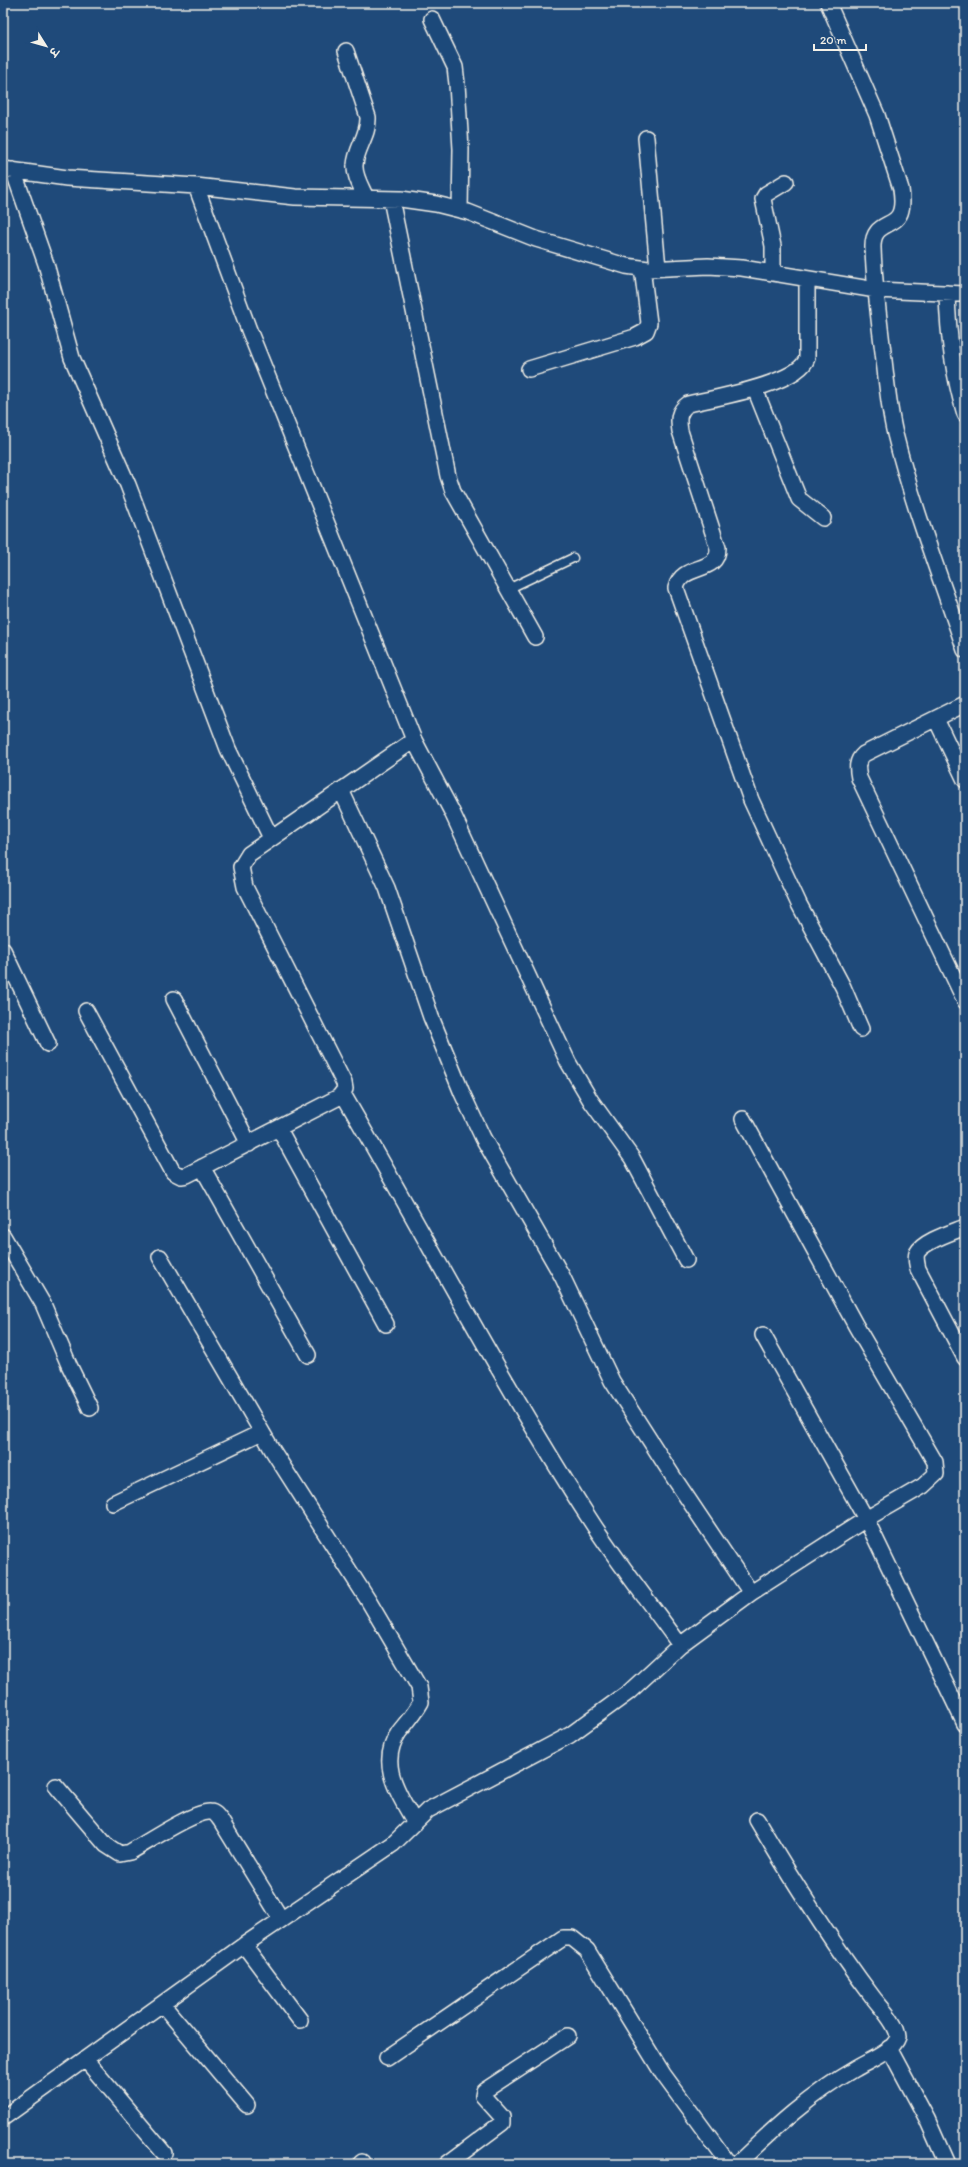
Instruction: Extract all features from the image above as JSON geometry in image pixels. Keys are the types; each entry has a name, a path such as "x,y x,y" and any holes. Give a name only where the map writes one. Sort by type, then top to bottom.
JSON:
{"street":[{"path":"828,3 877,115 901,189 902,200 899,214 892,221 881,227 874,236 873,248 876,290 889,401 895,434 965,650"},
{"path":"432,19 455,67 461,149 460,210"},
{"path":"346,51 368,117 368,126 355,166 356,175 366,198"},
{"path":"646,138 658,268"},
{"path":"271,838 228,749 128,485 72,358 46,264 8,170 67,178 196,186 295,196 391,199 436,204 460,210 536,238 626,266 642,268 728,267 876,290 965,294"},
{"path":"773,273 773,246 763,199 766,194 786,182"},
{"path":"196,186 255,344 414,740 451,810 568,1062 588,1096 632,1158 686,1260"},
{"path":"391,199 448,476 454,491 535,637"},
{"path":"529,369 635,337 646,331 649,323 642,268"},
{"path":"807,279 805,362 797,371 754,389 688,404 678,416 680,431 718,548 718,554 711,564 685,573 681,577 676,588 751,800 799,904 843,987 861,1029"},
{"path":"947,293 950,349 956,384 965,414"},
{"path":"754,389 799,499 823,518"},
{"path":"965,704 936,720 864,754 860,758 858,769 866,792 965,1001"},
{"path":"936,720 965,780"},
{"path":"86,1011 173,1172 181,1176 279,1129 334,1101 343,1094 345,1089 344,1083 246,887 241,867 249,854 414,740"},
{"path":"341,790 387,888 431,1017 462,1093 483,1138 562,1276 612,1381 751,1593"},
{"path":"3,950 48,1044"},
{"path":"174,999 249,1144"},
{"path":"343,1094 416,1220 474,1326 573,1492 590,1519 680,1645"},
{"path":"3,2118 244,1945 393,1844 415,1823 435,1807 570,1735 629,1692 680,1645 751,1593 866,1519 931,1481 936,1474 935,1462 856,1326 743,1119"},
{"path":"279,1129 386,1324"},
{"path":"202,1167 308,1355"},
{"path":"965,1226 926,1244 917,1253 916,1260 918,1269 965,1358"},
{"path":"3,1236 43,1304 69,1365 90,1408"},
{"path":"160,1257 262,1432 368,1600 419,1687 421,1702 393,1743 388,1763 395,1786 415,1823"},
{"path":"763,1335 866,1519 965,1724"},
{"path":"113,1504 262,1432"},
{"path":"56,1786 106,1845 120,1854 130,1852 194,1816 203,1813 214,1813 222,1821 281,1920"},
{"path":"737,2164 790,2114 848,2072 889,2048 897,2040 896,2030 822,1926 757,1820"},
{"path":"387,2058 563,1938 572,1938 587,1950 663,2074 729,2164"},
{"path":"244,1945 300,2020"},
{"path":"162,2004 247,2105"},
{"path":"447,2164 502,2123 502,2117 483,2096 484,2091 568,2036"},
{"path":"889,2048 927,2119 947,2164"},
{"path":"85,2059 164,2153"}],"lane":[{"path":"508,589 573,558"}]}
